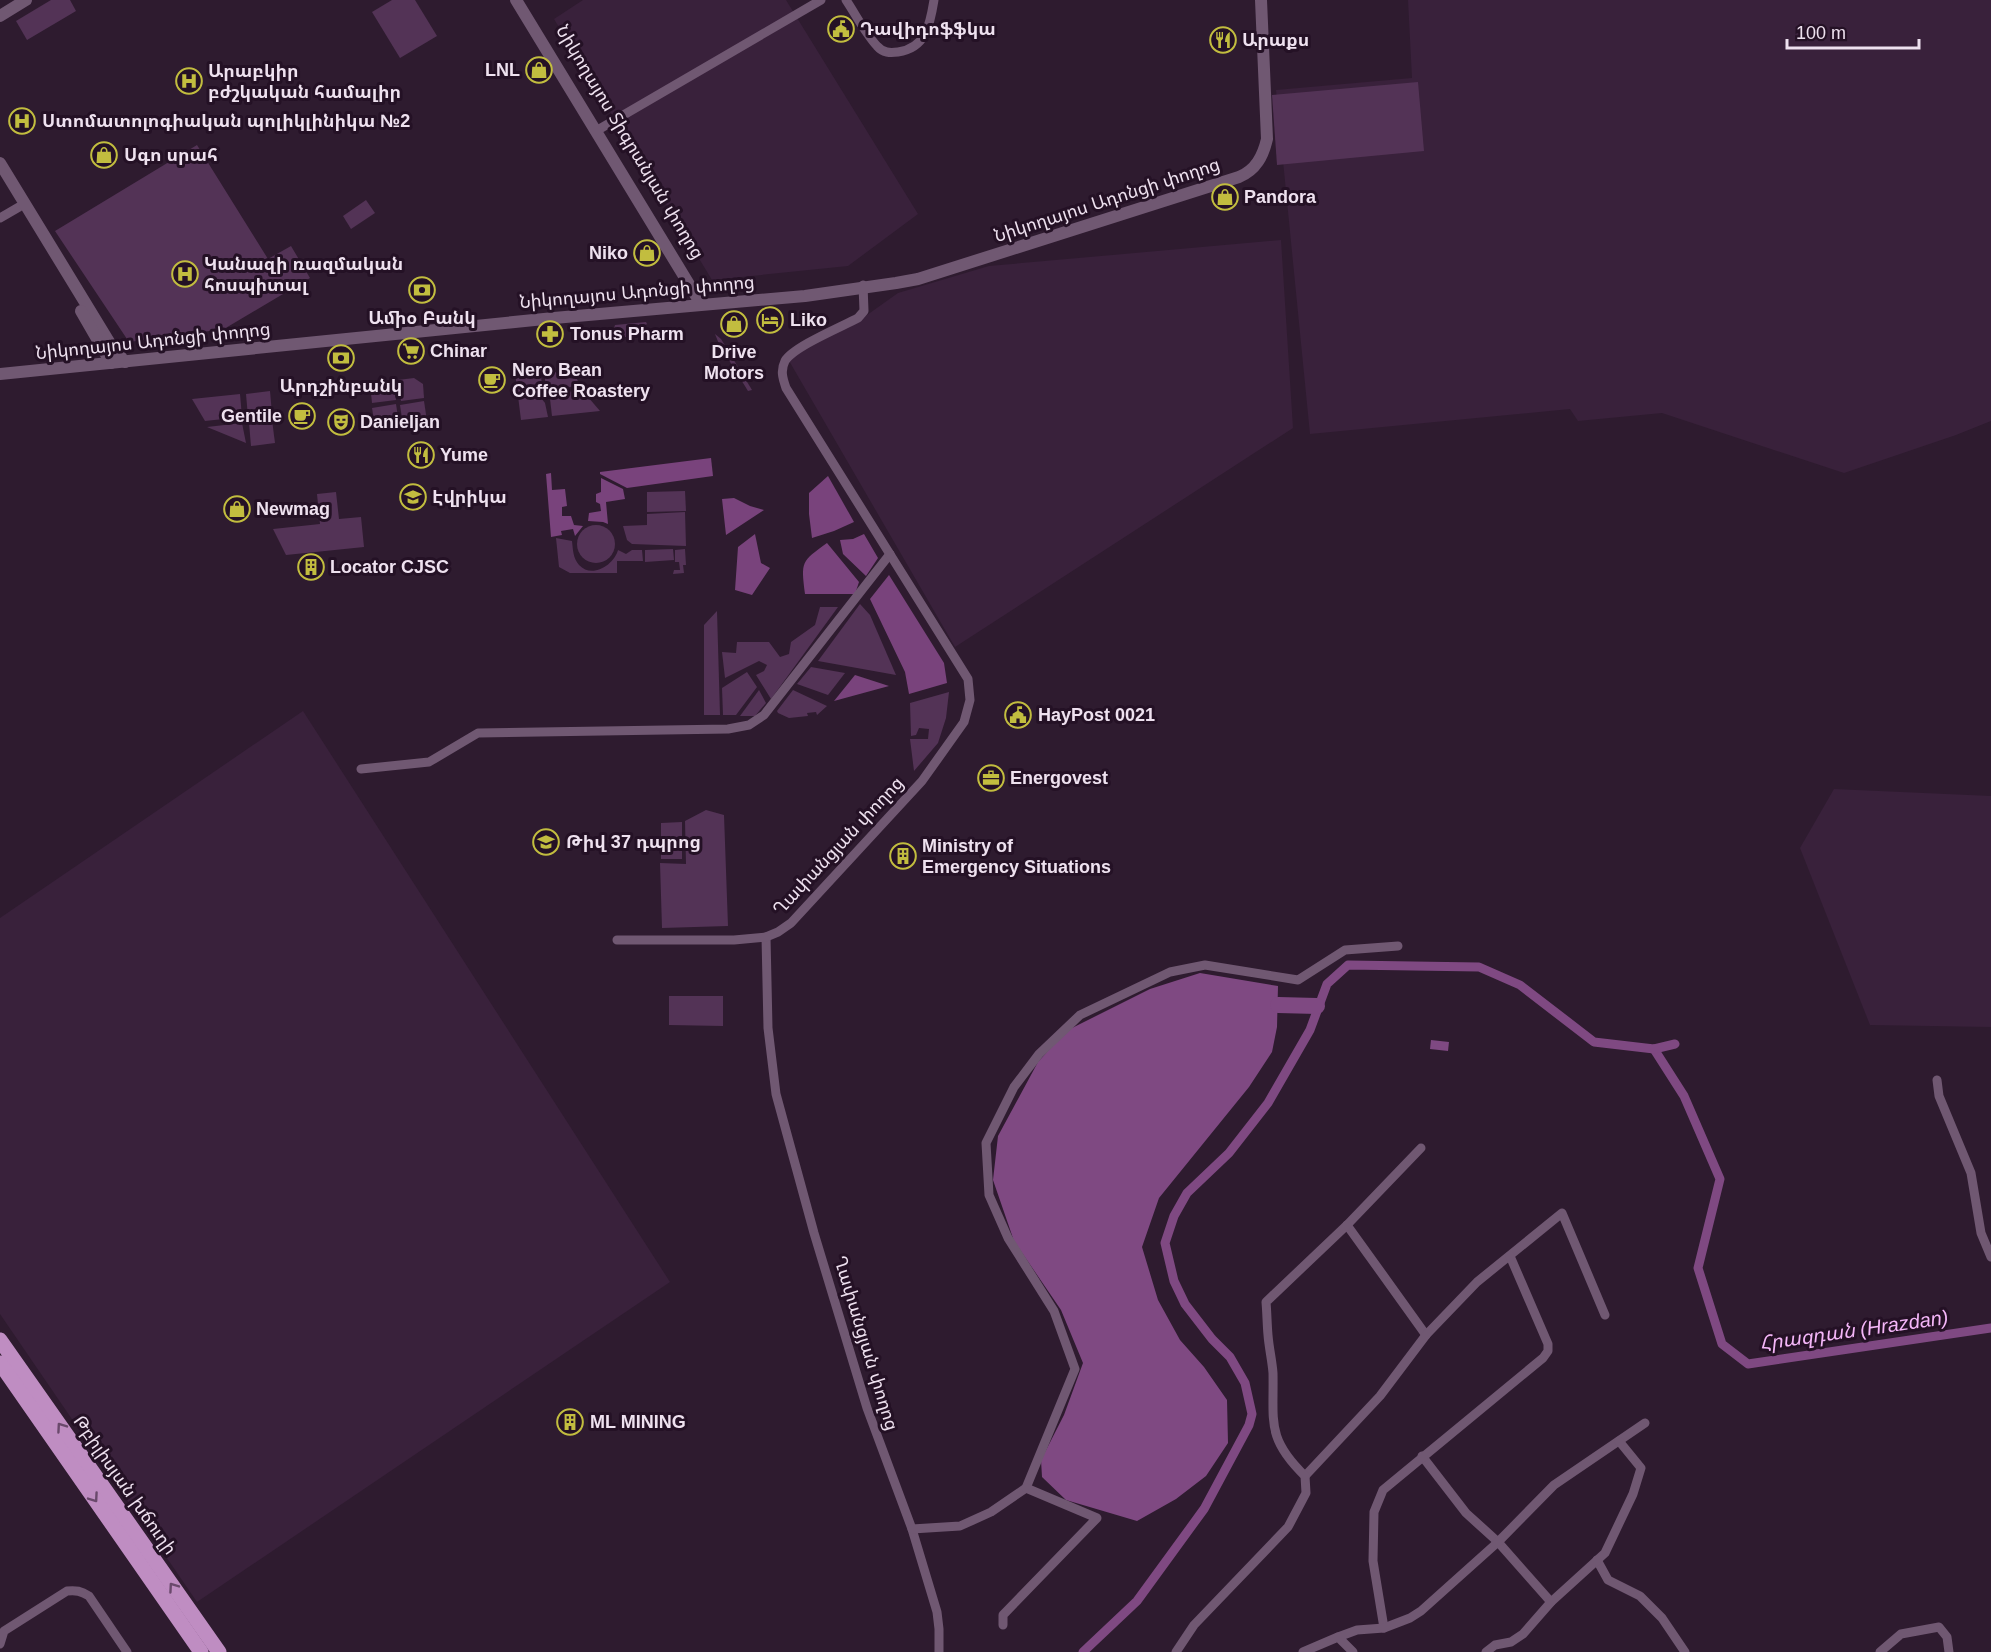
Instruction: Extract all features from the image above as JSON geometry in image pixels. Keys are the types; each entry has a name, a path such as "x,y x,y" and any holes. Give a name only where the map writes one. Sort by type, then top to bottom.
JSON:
{"main road":[{"name":"Թբիլիսյան խճուղի","path":"0,1340 189,1622 201,1652"},
{"name":"Թբիլիսյան խճուղի","path":"0,1364 189,1622 219,1652"}],"street":[{"path":"0,11 18,0"},
{"path":"0,16 26,0"},
{"name":"Նիկողայոս Տիգրանյան փողոց","path":"516,0 702,302"},
{"name":"Նիկողայոս Տիգրանյան փողոց","path":"523,0 598,130"},
{"path":"598,130 822,0"},
{"path":"846,0 878,48 889,53 913,48 923,39 930,21 934,0"},
{"path":"1256,0 1262,136 1256,162"},
{"path":"1256,162 1267,140 1261,0"},
{"name":"Նիկողայոս Ադոնցի փողոց","path":"0,374 116,360 863,286 918,274 1144,204 1241,172 1256,162"},
{"path":"0,163 111,345 116,360"},
{"path":"0,176 116,360"},
{"path":"0,218 19,207"},
{"name":"Ղափանցյան փողոց","path":"863,286 864,311 858,318 792,352 784,362 782,375 786,388 968,680 970,700 964,722 922,781 801,913 778,932 766,937 768,1028 776,1094 814,1233 867,1408 912,1529 937,1612 939,1652"},
{"name":"Նիկողայոս Ադոնցի փողոց","path":"0,367 116,360"},
{"path":"361,769 429,762 478,733 728,729 749,725 764,715 890,554"},
{"path":"617,940 734,940 766,937"},
{"path":"912,1529 960,1526 991,1512 1026,1488 1075,1370 1054,1311 1008,1238 988,1196 986,1143 1014,1087 1039,1054 1080,1016 1170,972 1205,965 1298,980 1345,950 1398,946"},
{"path":"1936,1080 1939,1096 1971,1173 1981,1233 1991,1257"},
{"path":"1176,1652 1194,1625 1288,1527 1306,1493 1305,1476 1278,1442 1274,1429 1273,1370 1266,1302 1347,1225 1421,1148"},
{"path":"1305,1476 1380,1396 1426,1335 1477,1282 1562,1213 1605,1315"},
{"path":"1347,1225 1426,1335"},
{"path":"1384,1628 1373,1561 1374,1512 1383,1490 1548,1351 1548,1344 1510,1256"},
{"path":"1303,1652 1357,1630 1384,1628 1421,1611 1498,1542 1554,1485 1645,1422"},
{"path":"1486,1652 1495,1645 1511,1642 1523,1635 1551,1602 1605,1553 1633,1494 1641,1468 1619,1441"},
{"path":"1422,1456 1466,1513 1498,1542 1551,1602"},
{"path":"1003,1625 1003,1615 1097,1518 1026,1488"},
{"path":"1597,1560 1608,1580 1640,1596 1662,1618 1685,1652"},
{"path":"0,1644 4,1631 67,1591 75,1590 82,1591 89,1596 127,1652"},
{"path":"1880,1652 1901,1634 1939,1627 1947,1637 1949,1652"},
{"path":"1338,1636 1353,1652"}],"shaded area":[{"path":"51,0 70,0 76,11 27,40 16,21"},
{"path":"392,0 415,0 437,36 400,58 372,12"},
{"path":"583,0 786,0 918,214 848,266 712,280 554,19"},
{"path":"1408,0 1991,0 1991,421 1844,473 1662,413 1578,421 1570,409 1310,434 1276,90 1412,78"},
{"path":"1418,82 1424,151 1277,165 1272,95"},
{"path":"197,145 268,259 291,246 310,278 224,329 129,342 55,231"},
{"path":"366,200 375,213 351,229 343,216"},
{"path":"1281,240 1293,428 955,647 788,359 860,320 898,293 989,266"},
{"path":"646,322 647,324 627,337 620,337 614,328 615,325"},
{"path":"715,334 721,339 752,390 748,391"},
{"path":"549,364 560,376 577,379 580,386 546,387 543,365"},
{"path":"540,365 542,386 538,390 518,393 514,368"},
{"path":"414,378 423,384 424,398 401,401 398,380"},
{"path":"393,380 396,400 372,403 370,384"},
{"path":"582,390 600,411 552,416 550,399 561,393"},
{"path":"270,391 272,414 248,417 246,394"},
{"path":"240,394 242,417 205,421 192,399"},
{"path":"538,394 545,403 548,417 521,420 518,396"},
{"path":"424,401 427,421 403,425 400,405"},
{"path":"396,404 399,424 375,427 372,408"},
{"path":"272,420 275,443 251,446 249,423"},
{"path":"242,423 246,443 207,427"},
{"path":"711,458 713,476 627,488 600,474 600,472"},
{"path":"551,473 552,490 565,489 567,506 562,507 562,516 571,516 574,525 583,526 575,536 573,529 561,531 562,535 551,537 546,474"},
{"path":"828,476 854,522 812,538 809,493"},
{"path":"601,478 623,489 625,499 606,502 608,524 588,521 589,513 601,511 600,504 596,502 596,494 601,492"},
{"path":"685,491 686,511 647,512 647,492"},
{"path":"336,492 339,519 361,517 364,547 286,555 273,529 320,524 317,494"},
{"path":"734,498 764,510 726,535 722,499"},
{"path":"685,512 686,546 632,544 627,540 623,526 647,525 647,514"},
{"path":"596,525 609,531 615,544 609,557 596,563 583,557 577,544 583,531"},
{"path":"755,534 761,563 770,568 752,595 735,590 738,547"},
{"path":"864,534 878,558 866,576 843,554 840,540 853,539"},
{"path":"556,538 572,541 577,562 590,571 607,565 616,556 618,550 626,554 632,550 642,550 643,561 617,561 617,573 570,573 559,567"},
{"path":"827,543 859,582 855,594 805,594 803,568 805,563 812,554"},
{"path":"673,549 674,560 645,562 645,550"},
{"path":"685,549 684,573 673,574 674,570 680,570 679,562 675,562 675,550"},
{"path":"889,575 944,663 947,683 909,694 905,672 870,599"},
{"path":"860,604 870,615 896,675 818,661"},
{"path":"820,607 838,607 771,699 756,675 764,671 767,665 759,661 725,678 722,652 736,653 737,642 769,642 780,657 789,654 791,642 815,625"},
{"path":"717,611 720,715 704,715 704,625"},
{"path":"811,667 845,673 828,695 797,684"},
{"path":"747,672 757,687 736,715 723,715 722,688"},
{"path":"855,675 889,686 834,701"},
{"path":"759,690 766,703 755,716 740,716"},
{"path":"793,690 827,706 817,715 816,712 807,713 808,716 789,718 778,713 777,711"},
{"path":"949,692 946,718 938,743 914,771 910,739 928,739 929,729 919,728 916,735 911,736 910,703"},
{"path":"303,711 670,1282 197,1602 0,1314 0,918"},
{"path":"1834,789 1991,796 1991,1027 1870,1025 1800,848"},
{"path":"706,810 724,815 728,926 662,928 660,863 686,864 685,821"},
{"path":"682,822 682,859 661,859 661,823"},
{"path":"1200,973 1278,986 1277,1027 1272,1052 1249,1087 1159,1198 1142,1247 1158,1300 1180,1340 1204,1367 1227,1400 1228,1443 1206,1476 1176,1499 1137,1521 1066,1500 1042,1477 1041,1460 1064,1415 1083,1363 1061,1310 1014,1241 993,1180 998,1136 1038,1062 1066,1031 1150,989"},
{"path":"669,996 723,996 723,1026 669,1025"},
{"path":"1431,1040 1449,1042 1448,1051 1430,1049"}],"waterway":[{"path":"1083,1652 1137,1601 1204,1509 1249,1425 1252,1414 1245,1383 1230,1357 1212,1339 1185,1304 1174,1281 1165,1243 1174,1216 1187,1193 1229,1153 1268,1103 1310,1030 1327,984 1348,965 1479,967 1520,985 1594,1042 1654,1049 1675,1044"},
{"path":"1278,1005 1317,1006"},
{"name":"Հրազդան (Hrazdan)","path":"1654,1049 1684,1096 1720,1179 1698,1268 1722,1344 1748,1364 1991,1328"}],"place":[{"name":"Դավիդոֆֆկա","path":"841,29"},
{"name":"Արաքս","path":"1223,40"},
{"name":"LNL","path":"539,70"},
{"name":"Արաբկիր բժշկական համալիր","path":"189,81"},
{"name":"Ստոմատոլոգիական պոլիկլինիկա №2","path":"22,121"},
{"name":"Սգո սրահ","path":"104,155"},
{"name":"Pandora","path":"1225,197"},
{"name":"Niko","path":"647,253"},
{"name":"Կանազի ռազմական հոսպիտալ","path":"185,274"},
{"name":"Ամիօ Բանկ","path":"422,290"},
{"name":"Liko","path":"770,320"},
{"name":"Drive Motors","path":"734,324"},
{"name":"Tonus Pharm","path":"550,334"},
{"name":"Chinar","path":"411,351"},
{"name":"Արդշինբանկ","path":"341,358"},
{"name":"Nero Bean Coffee Roastery","path":"492,380"},
{"name":"Gentile","path":"302,416"},
{"name":"Danieljan","path":"341,422"},
{"name":"Yume","path":"421,455"},
{"name":"Էվրիկա","path":"413,497"},
{"name":"Newmag","path":"237,509"},
{"name":"Locator CJSC","path":"311,567"},
{"name":"HayPost 0021","path":"1018,715"},
{"name":"Energovest","path":"991,778"},
{"name":"Թիվ 37 դպրոց","path":"546,842"},
{"name":"Ministry of Emergency Situations","path":"903,856"},
{"name":"ML MINING","path":"570,1422"}]}
